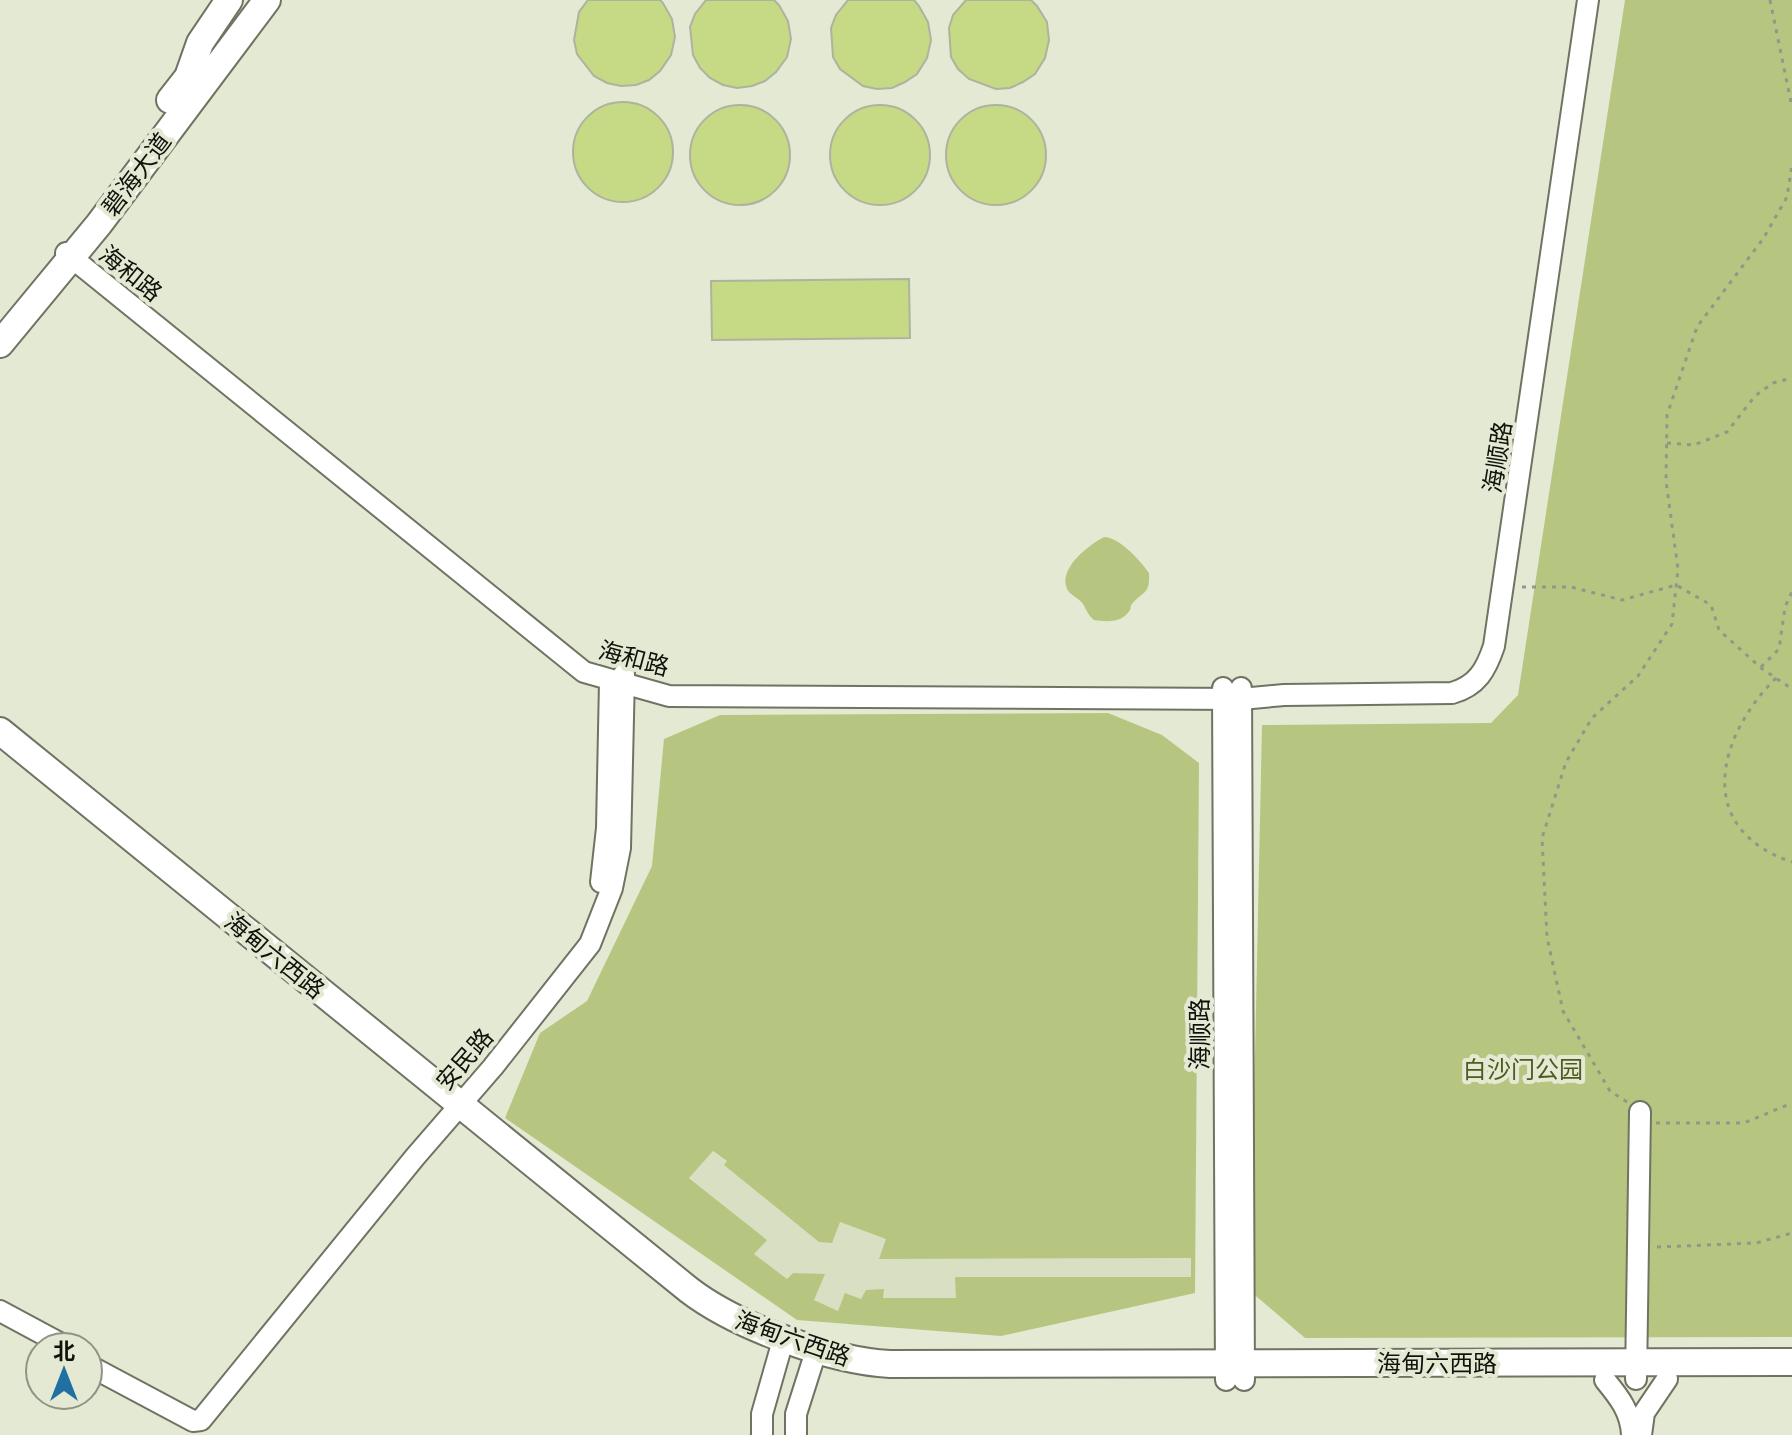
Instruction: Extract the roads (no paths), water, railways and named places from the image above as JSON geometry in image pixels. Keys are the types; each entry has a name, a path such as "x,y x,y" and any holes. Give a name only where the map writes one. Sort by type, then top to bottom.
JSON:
{"main road":[{"path":"137,159 168,103 188,77 200,43 229,0"},
{"name":"碧海大道","path":"0,331 71,252 257,0"},
{"name":"碧海大道","path":"0,344 267,0"},
{"name":"海甸六西路","path":"0,731 689,1310 730,1337 782,1345 815,1356 855,1377 888,1380 1235,1372 1636,1371 1792,1362"},
{"name":"海甸六西路","path":"0,752 450,1108"},
{"name":"海甸六西路","path":"1235,1372 1605,1380 1636,1371 1667,1379 1792,1378"}],"street":[{"name":"海顺路","path":"1232,693 1442,687 1467,678 1477,666 1485,644 1503,533 1580,0"},
{"name":"海顺路","path":"1232,693 1452,693 1469,687 1486,669 1496,632 1588,0"},
{"name":"海和路","path":"71,252 584,672 617,677 669,696 1232,693"},
{"name":"安民路","path":"197,1423 450,1108 493,1067 578,961 598,929 612,888 620,848 617,677"},
{"name":"海顺路","path":"1232,693 1235,1372"},
{"path":"1636,1371 1640,1112"},
{"path":"0,1311 37,1331"},
{"path":"0,1318 24,1331"},
{"path":"762,1435 762,1414 782,1345"},
{"path":"796,1435 796,1414 815,1356"},
{"path":"104,1368 197,1423"},
{"path":"104,1374 197,1423"},
{"path":"1641,1435 1644,1413 1667,1379"},
{"path":"1605,1380 1626,1408 1632,1423 1632,1435"}],"park label":[{"name":"白沙门公园","path":"1523,1069"}]}
